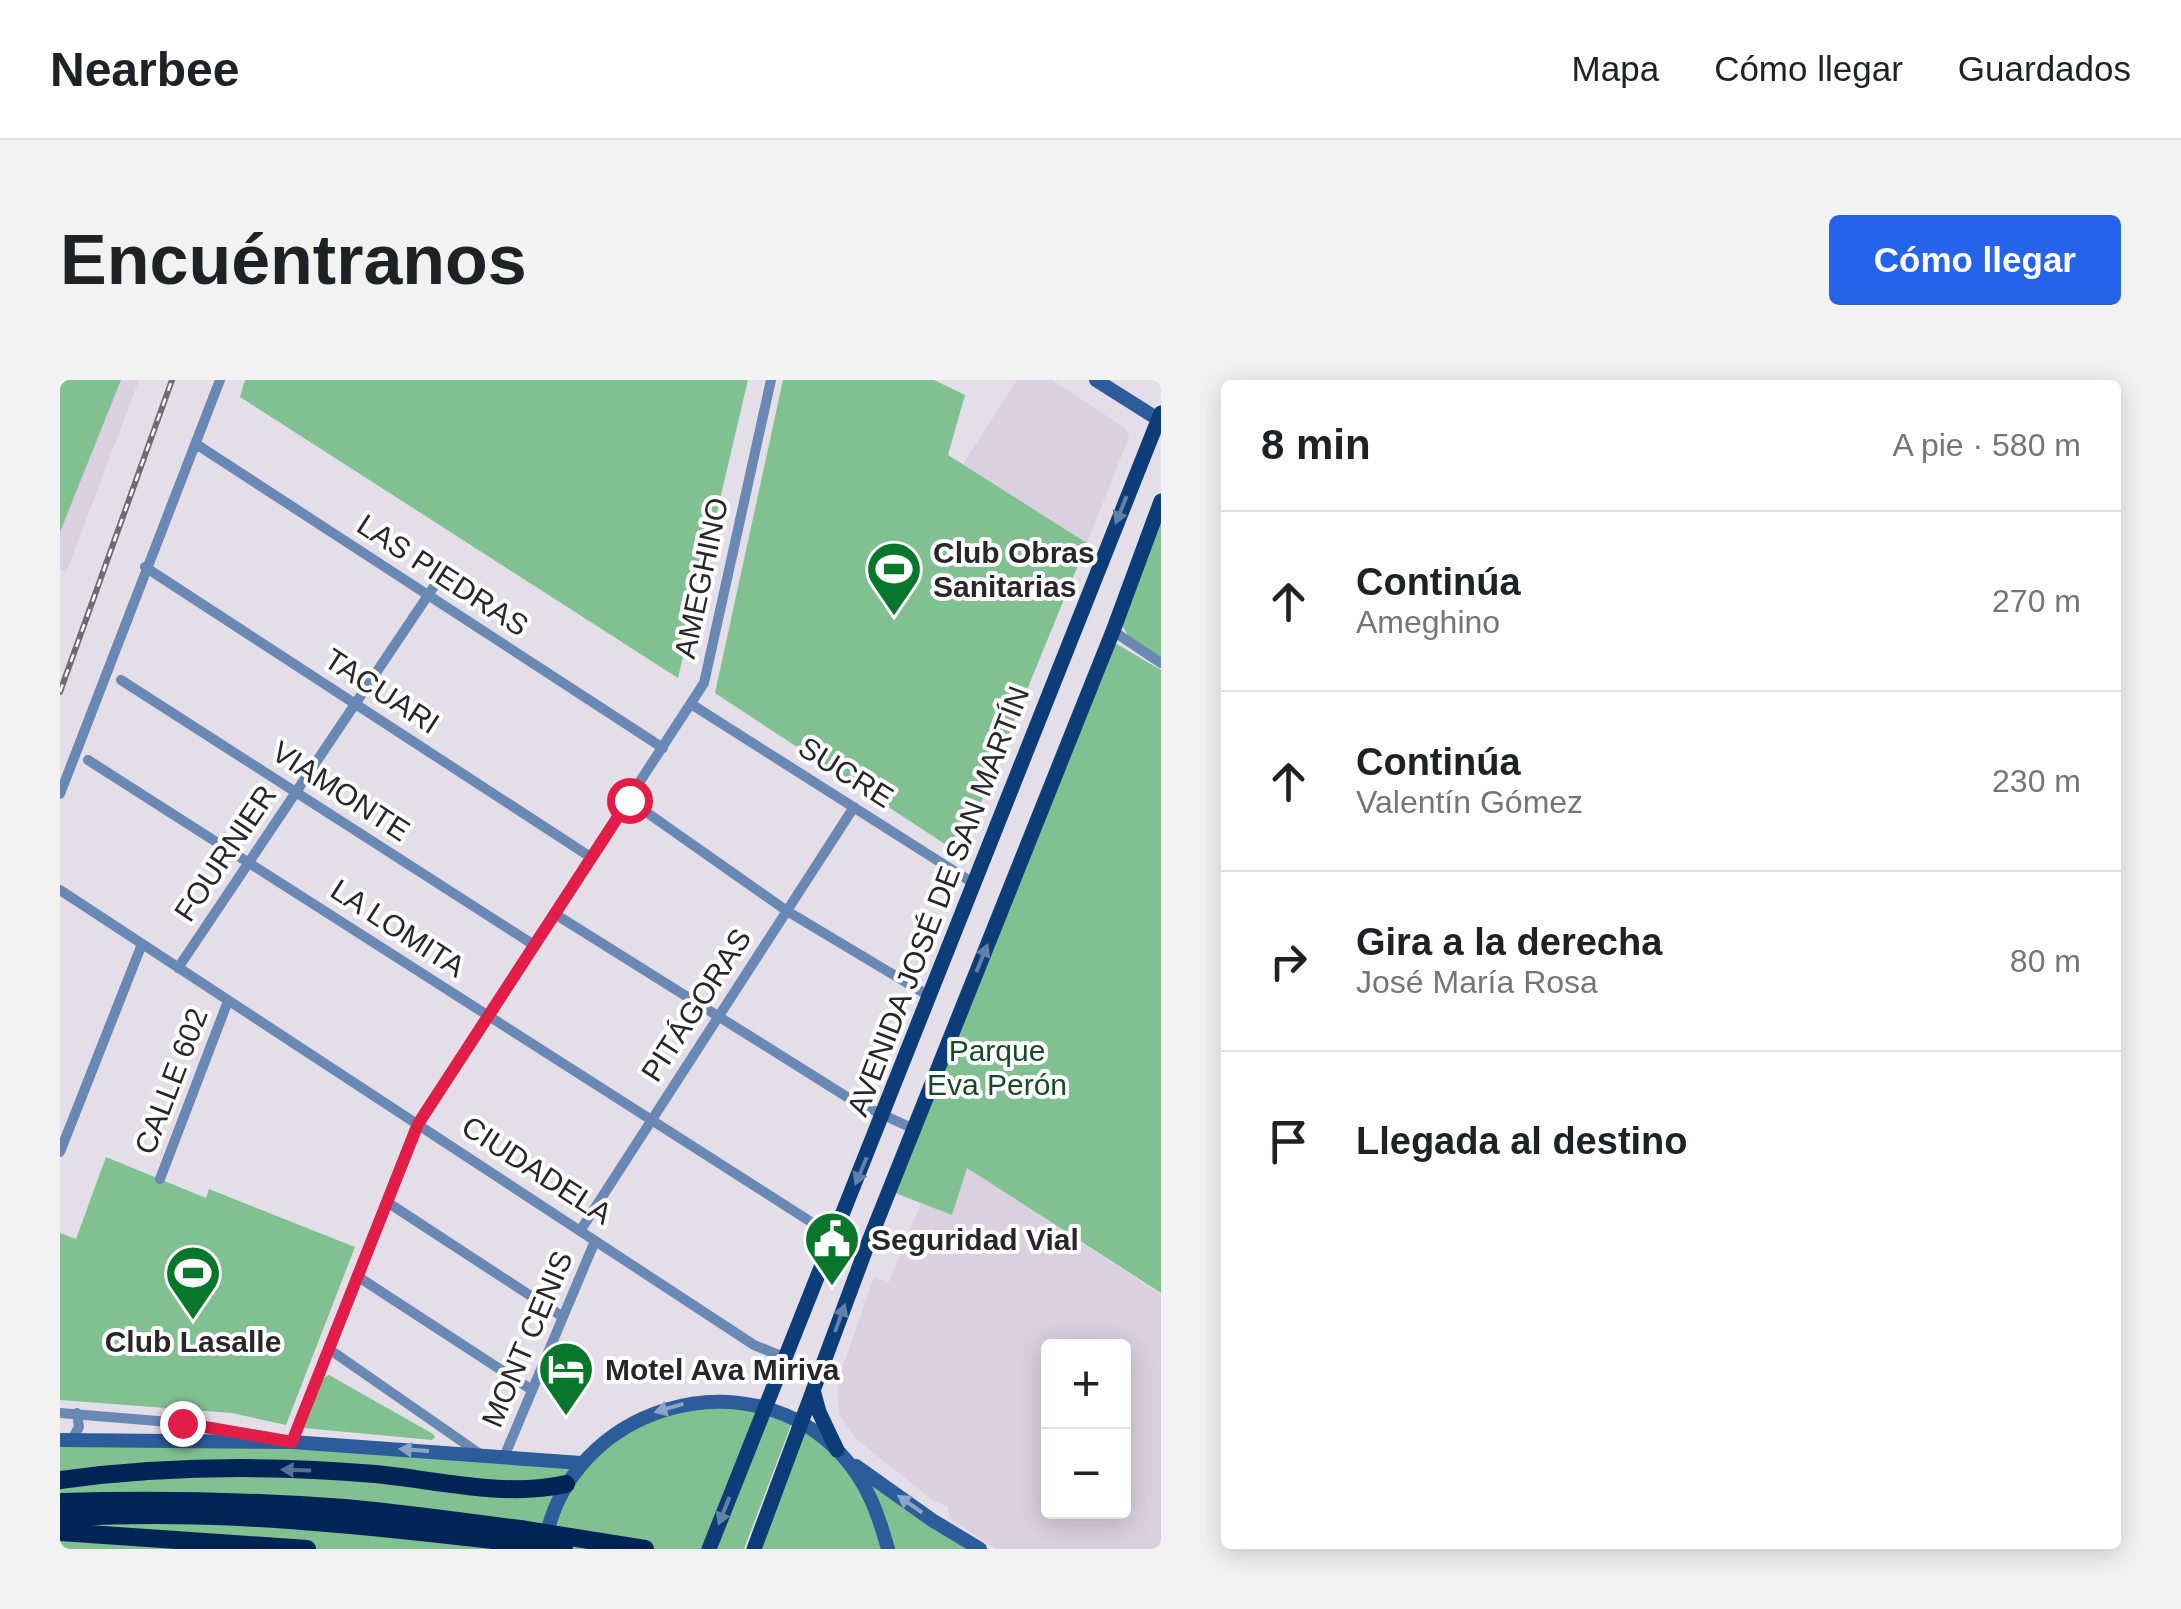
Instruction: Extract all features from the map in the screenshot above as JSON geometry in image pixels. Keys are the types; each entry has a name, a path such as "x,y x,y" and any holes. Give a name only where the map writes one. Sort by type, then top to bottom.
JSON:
{"highway":[{"path":"60,1480 255,1468 374,1474 521,1491 566,1484"},
{"path":"60,1502 250,1502 348,1508 519,1536 564,1549"},
{"path":"60,1518 246,1515 645,1549"},
{"path":"60,1532 307,1549"}],"main road":[{"path":"1096,380 1160,418"},
{"name":"AVENIDA JOSÉ DE SAN MARTÍN","path":"709,1549 1160,418"},
{"name":"AVENIDA JOSÉ DE SAN MARTÍN","path":"754,1549 1161,501"},
{"path":"813,1390 839,1453 855,1471 876,1508 888,1549"},
{"path":"544,1549 554,1510 566,1484 610,1436 658,1410 712,1400 765,1408 800,1423 932,1520 980,1549"},
{"path":"66,1440 292,1442 582,1463"}],"street":[{"path":"60,794 220,380"},
{"name":"AMEGHINO","path":"292,1442 418,1124 704,683 771,380"},
{"name":"LAS PIEDRAS","path":"196,444 663,748"},
{"name":"TACUARI","path":"145,567 592,858"},
{"name":"FOURNIER","path":"178,968 447,567"},
{"path":"1113,631 1161,663"},
{"name":"VIAMONTE","path":"121,680 534,946"},
{"name":"SUCRE","path":"691,704 973,883"},
{"name":"LA LOMITA","path":"88,760 834,1236"},
{"path":"629,800 787,911 928,996"},
{"name":"PITÁGORAS","path":"580,1231 854,807"},
{"name":"CIUDADELA","path":"60,890 754,1344 786,1358"},
{"path":"555,914 856,1102 914,1130"},
{"path":"60,1152 142,944"},
{"name":"CALLE 602","path":"160,1179 228,1000"},
{"path":"387,1202 563,1317"},
{"name":"MONT CENIS","path":"504,1457 595,1241"},
{"path":"358,1276 532,1390"},
{"path":"328,1349 481,1454"},
{"path":"66,1440 79,1428 77,1413"},
{"path":"60,1414 198,1425 292,1442"}],"shaded area":[{"path":"60,380 139,380 66,573 60,569"},
{"path":"1017,380 1052,380 1125,428 1129,437 1087,543 963,464"},
{"path":"966,1167 1161,1295 1161,1549 996,1549 949,1518 948,1506 935,1502 856,1439 839,1414 837,1384 874,1277 889,1282 921,1203 952,1215"}],"green space":[{"path":"60,380 121,380 60,532"},
{"path":"245,380 748,380 678,678 240,397"},
{"name":"Club Obras Sanitarias","path":"783,380 934,380 965,395 948,455 1087,543 960,854 715,693"},
{"path":"1161,519 1161,658 1129,637 1120,622"},
{"name":"Parque Eva Perón","path":"1115,643 1161,670 1161,1293 967,1168 952,1215 895,1193"},
{"name":"Club Lasalle","path":"106,1157 206,1198 209,1189 355,1247 286,1425 232,1413 60,1400 60,1233 76,1239"},
{"path":"329,1375 435,1437 432,1440 304,1428 323,1378"},
{"path":"685,1403 765,1408 709,1549 60,1549 60,1440 151,1439 581,1463 592,1451"},
{"path":"770,1415 791,1425 744,1549 715,1549"},
{"path":"800,1423 980,1549 754,1549"}],"railway":[{"path":"60,692 172,380"}],"place":[{"name":"Club Obras Sanitarias","path":"894,618"},
{"name":"Seguridad Vial","path":"832,1288"},
{"name":"Club Lasalle","path":"193,1322"},
{"name":"Motel Ava Miriva","path":"566,1418"}],"route":[{"path":"182,1423 292,1442 418,1124 629,800"}]}
